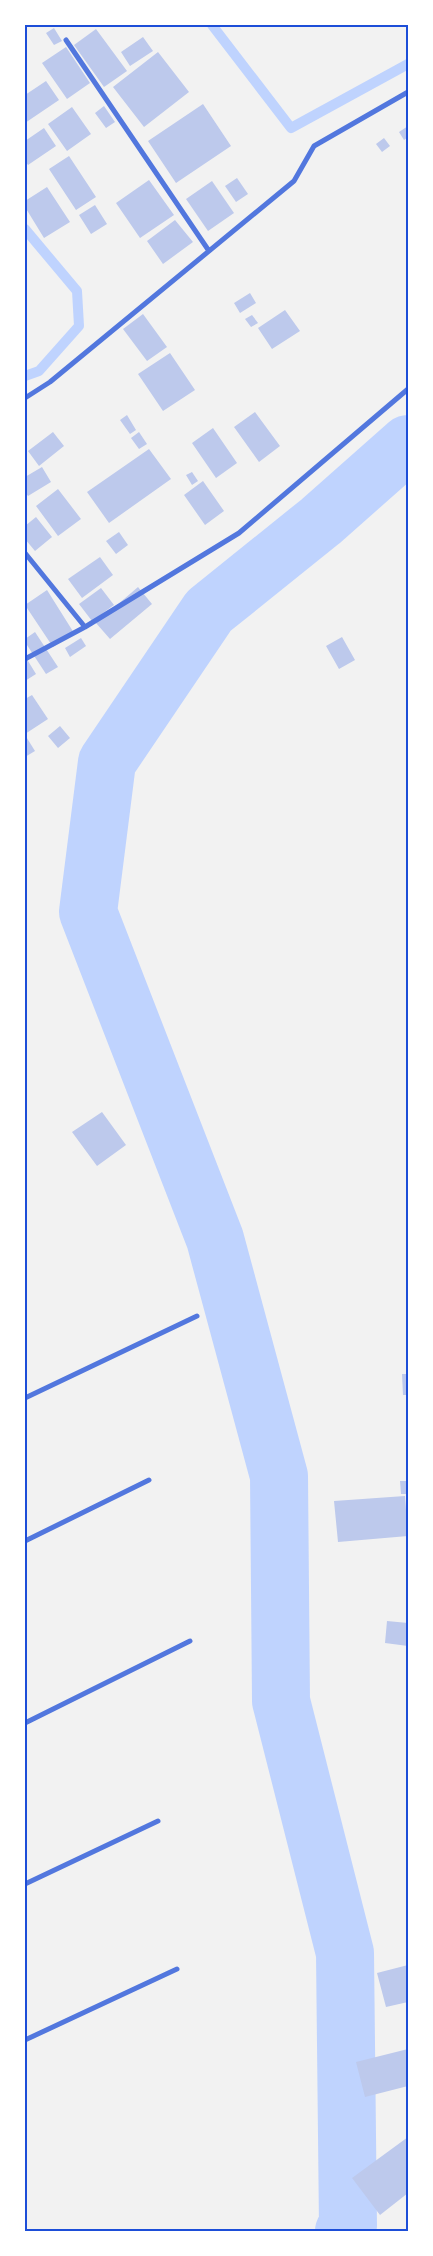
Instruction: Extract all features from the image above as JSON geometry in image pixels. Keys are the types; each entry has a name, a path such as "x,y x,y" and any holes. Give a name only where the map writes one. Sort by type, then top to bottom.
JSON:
{"street":[{"path":"66,40 209,251"},
{"path":"25,398 50,382 294,181 314,146 408,92"},
{"path":"25,659 85,627 238,533 408,389"},
{"path":"25,553 85,627"},
{"path":"25,1398 197,1316"},
{"path":"25,1541 149,1480"},
{"path":"25,1723 190,1641"},
{"path":"25,1884 158,1821"},
{"path":"25,2040 177,1969"}],"building":[{"path":"54,28 62,41 54,45 46,33"},
{"path":"96,29 127,71 104,87 74,45"},
{"path":"143,37 153,51 130,66 121,52"},
{"path":"66,47 90,83 67,99 42,63"},
{"path":"158,52 189,92 144,127 113,87"},
{"path":"46,81 59,100 25,123 25,95"},
{"path":"203,104 231,146 176,183 148,141"},
{"path":"104,106 115,122 106,128 95,113"},
{"path":"72,107 91,134 67,151 48,124"},
{"path":"408,126 408,137 404,140 399,132"},
{"path":"44,128 56,146 28,165 25,161 25,141"},
{"path":"384,138 390,146 382,152 376,144"},
{"path":"69,156 96,197 76,210 49,169"},
{"path":"237,178 248,194 236,202 225,186"},
{"path":"149,180 174,215 140,238 116,203"},
{"path":"212,181 234,213 208,231 186,199"},
{"path":"47,187 70,222 44,238 25,207 25,201"},
{"path":"95,205 107,224 91,234 79,215"},
{"path":"175,220 193,242 163,264 147,241"},
{"path":"250,293 256,303 240,313 234,303"},
{"path":"285,310 300,331 272,349 258,328"},
{"path":"143,314 167,347 147,361 123,329"},
{"path":"252,315 258,323 251,327 245,319"},
{"path":"170,353 195,390 163,411 138,374"},
{"path":"255,412 280,446 259,462 234,427"},
{"path":"127,415 136,430 130,434 120,420"},
{"path":"213,428 237,463 216,478 192,443"},
{"path":"53,432 64,446 39,466 28,451"},
{"path":"139,432 147,444 139,449 131,438"},
{"path":"149,449 171,479 109,523 87,492"},
{"path":"42,467 51,482 28,496 25,492 25,477"},
{"path":"192,472 198,481 192,485 186,475"},
{"path":"203,481 224,511 205,525 184,495"},
{"path":"58,489 81,519 58,536 36,506"},
{"path":"36,517 52,537 35,551 25,539 25,526"},
{"path":"119,532 128,545 116,554 106,541"},
{"path":"100,557 113,575 82,598 68,579"},
{"path":"138,587 152,604 110,639 96,623"},
{"path":"101,588 114,605 92,621 79,604"},
{"path":"47,590 74,633 53,647 25,605"},
{"path":"35,632 58,667 46,674 25,642 25,639"},
{"path":"342,637 355,660 339,669 326,646"},
{"path":"81,638 86,646 70,657 65,648"},
{"path":"25,656 36,674 25,681"},
{"path":"32,695 48,719 25,734 25,699"},
{"path":"60,726 70,738 58,748 48,736"},
{"path":"25,735 35,751 25,757"},
{"path":"102,1112 126,1145 97,1166 72,1132"},
{"path":"402,1374 408,1374 408,1395 403,1395"},
{"path":"400,1481 408,1481 408,1494 401,1494"},
{"path":"405,1496 408,1536 338,1542 334,1501"},
{"path":"387,1621 408,1623 408,1646 385,1643"},
{"path":"408,1965 408,2002 386,2007 377,1973"},
{"path":"408,2049 408,2086 365,2097 356,2062"},
{"path":"408,2137 408,2193 380,2215 352,2178"}],"waterway":[{"path":"212,25 291,128 408,64"},
{"path":"25,229 77,291 79,326 39,371 25,376"},
{"path":"344,2231 348,2226 345,1953 281,1701 279,1476 215,1239 88,912 107,762 209,611 321,521 408,444"}]}
